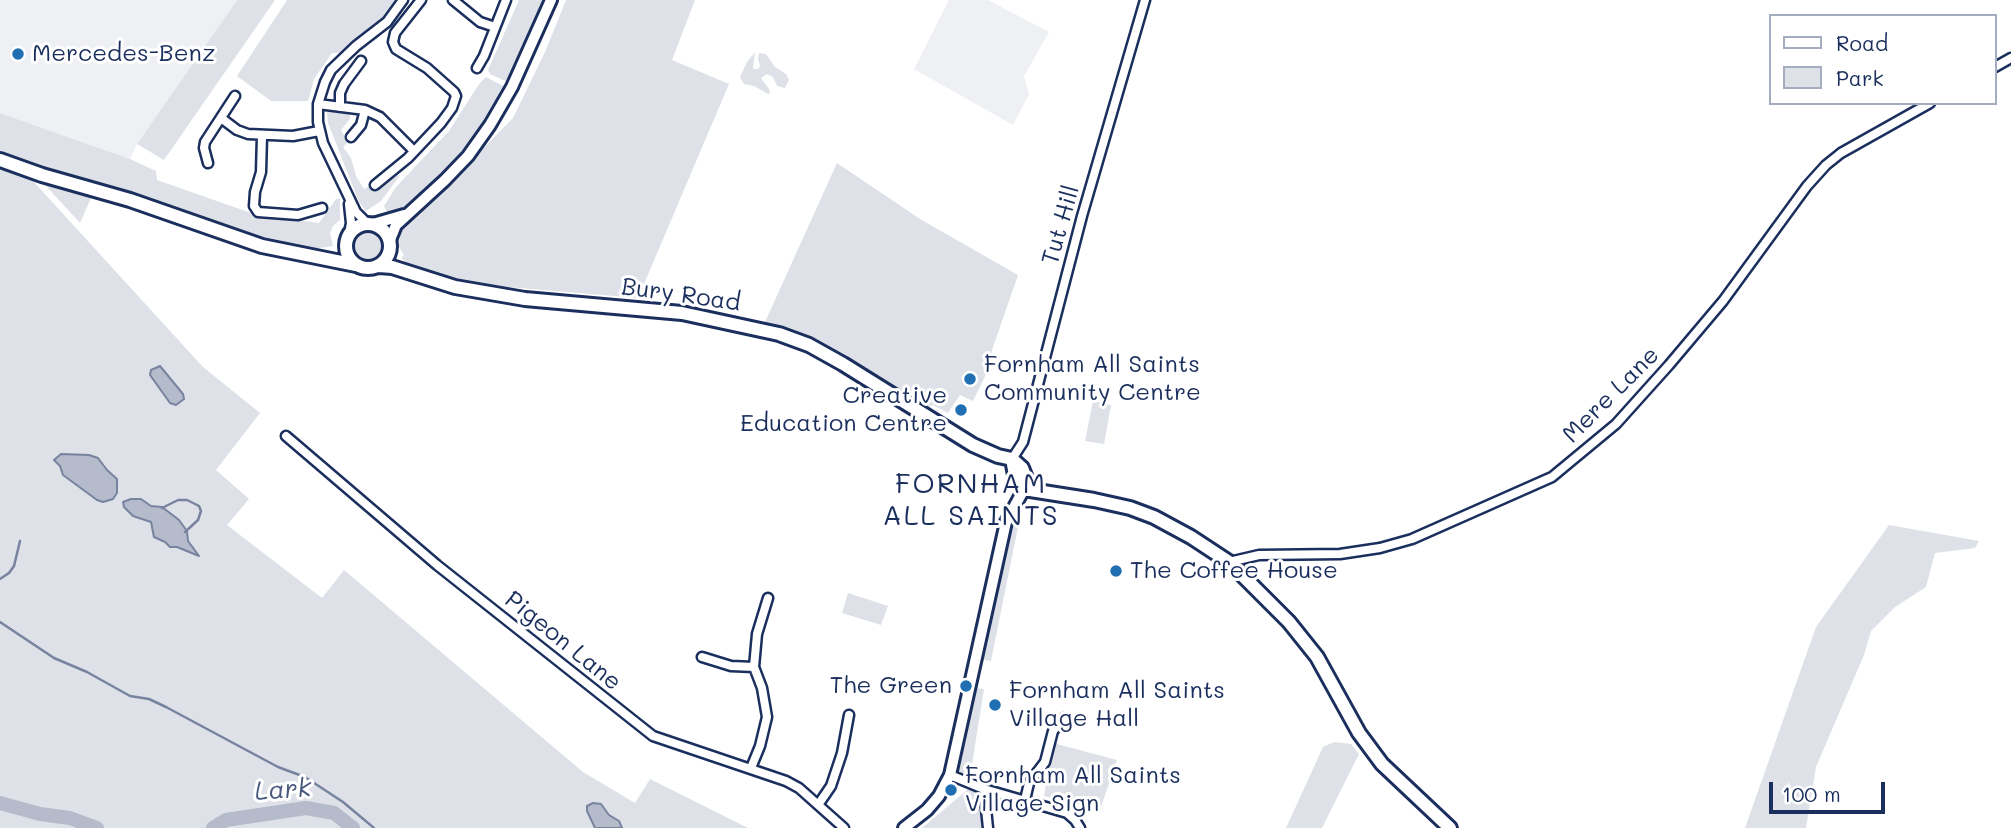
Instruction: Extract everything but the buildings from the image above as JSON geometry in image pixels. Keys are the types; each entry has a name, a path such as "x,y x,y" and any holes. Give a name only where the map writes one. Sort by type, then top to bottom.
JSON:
{"main road":[{"path":"0,160 42,176 130,200 262,246 368,269 379,266 388,255 391,232 406,214 422,202 468,156 490,125 512,87 551,0"},
{"path":"310,256 337,249 354,229 406,214"},
{"path":"371,224 384,230 390,244"},
{"path":"347,238 347,255 356,265"},
{"name":"Bury Road","path":"390,244 397,259 416,275"},
{"name":"Bury Road","path":"379,266 392,267 455,287 525,299 682,313 779,334 809,345 973,445 1012,459"},
{"path":"904,828 927,810 939,796 950,775 1006,522 1024,489 1026,478 1022,468 1012,459"},
{"path":"1024,489 1130,508 1192,537 1229,562 1289,622 1317,657 1359,733 1382,764 1450,828"}],"street":[{"path":"371,224 356,212 319,131 318,104 331,70 387,22 403,0"},
{"path":"375,185 415,151 441,123 452,108 456,96 427,68 396,48 393,42 395,33 421,0"},
{"path":"453,0 480,22 495,27"},
{"path":"477,68 506,0"},
{"name":"Tut Hill","path":"1012,459 1023,442 1082,216 1145,0"},
{"path":"340,107 340,93 344,84 361,61"},
{"path":"208,163 205,142 235,96"},
{"path":"318,104 365,110 380,117 415,151"},
{"name":"Mere Lane","path":"1229,562 1259,555 1340,554 1380,548 1412,539 1552,477 1616,424 1669,366 1826,165 1841,153 1926,105"},
{"path":"351,137 362,125 365,110"},
{"path":"221,118 237,130 262,136 293,136 319,131"},
{"path":"262,136 261,172 254,206 258,212 298,215 321,208"},
{"path":"347,238 351,221 349,198"},
{"name":"Pigeon Lane","path":"286,436 437,565 630,720 653,736 786,781 844,828"},
{"path":"751,768 767,717 762,688 754,667 757,634 768,598"},
{"path":"702,657 732,666 754,667"},
{"path":"818,805 831,786 842,753 849,715"},
{"path":"1025,800 1029,783 1045,762 1053,731 1064,718"},
{"path":"950,775 984,789 1067,813 1080,828"},
{"path":"984,789 988,828"}],"shaded area":[{"path":"0,0 237,0 137,144 130,159 0,113"},
{"path":"949,0 988,0 1049,32 1024,76 1029,94 1013,125 914,69"}],"green space":[{"path":"237,0 275,0 164,160 137,144"},
{"path":"287,0 395,0 396,3 366,32 339,53 332,53 314,79 308,101 271,101 237,76"},
{"path":"519,0 542,0 506,81 490,74 488,70"},
{"path":"566,0 695,0 672,60 729,84 638,298 438,278 411,266 401,258 404,255 399,247 400,232 397,230 451,181 513,118 545,52"},
{"path":"755,52 753,69 760,66 759,53 766,54 775,67 786,74 789,80 785,88 777,86 773,77 767,74 761,78 769,89 768,94 744,84 740,77"},
{"path":"486,77 503,86 477,131 452,163 416,200 389,216 384,206 396,187 449,131"},
{"path":"327,112 350,114 350,119 341,130 348,142 343,147 351,158 356,176 364,189 372,185 376,189 401,174 381,201 366,211 359,202 328,123"},
{"path":"0,113 130,159 156,171 157,180 251,213 319,223 336,199 340,198 340,220 330,233 333,246 305,250 283,247 144,198 0,152"},
{"path":"837,163 920,219 1018,275 992,350 990,366 973,401 960,395 948,413 933,405 927,407 824,345 765,322"},
{"path":"0,169 33,181 203,367 260,413 216,470 249,499 227,525 322,598 344,570 583,772 635,803 650,779 748,828 0,828"},
{"path":"47,183 91,198 80,223 46,186"},
{"path":"368,230 380,235 385,247 380,259 368,264 356,259 351,247 356,235"},
{"path":"1093,401 1111,405 1104,444 1085,441"},
{"path":"1016,512 1021,512 991,661 980,659 1010,522"},
{"path":"1889,525 1979,541 1975,548 1935,553 1926,587 1895,607 1871,631 1864,655 1816,767 1806,828 1745,828 1816,627"},
{"path":"848,593 888,606 881,625 842,613"},
{"path":"973,688 984,689 970,777 956,768"},
{"path":"1334,742 1351,744 1359,754 1322,828 1286,828 1323,747"},
{"path":"1053,743 1117,760 1100,810 1044,796"},
{"path":"974,788 985,828 922,828 967,790"}],"water":[{"path":"160,366 183,394 184,399 176,405 170,403 150,375 151,370"},
{"path":"61,454 98,458 117,479 117,493 113,499 103,502 97,500 63,475 54,460"},
{"path":"141,499 151,506 162,507 179,520 187,531 188,541 199,556 170,547 154,537 151,522 133,516 124,507 123,502"},
{"path":"593,803 601,804 609,815 619,821 622,828 595,828 587,811 587,806"}],"waterway":[{"path":"162,508 178,500 187,500 199,506 201,511 198,520 185,532"},
{"path":"0,579 14,566 20,541"},
{"path":"0,622 54,658 87,672 130,696 149,699 166,707 278,767 305,777 343,802 374,828"},
{"name":"Lark","path":"0,803 40,814 70,818 97,828"},
{"name":"Lark","path":"213,828 226,820 306,808 334,813 353,828"}],"place":[{"name":"Mercedes-Benz","path":"18,54"},
{"name":"Fornham All Saints Community Centre","path":"970,379"},
{"name":"Creative Education Centre","path":"961,410"},
{"name":"The Coffee House","path":"1116,571"},
{"name":"The Green","path":"966,686"},
{"name":"Fornham All Saints Village Hall","path":"995,705"},
{"name":"Fornham All Saints Village Sign","path":"951,790"}],"district":[{"name":"FORNHAM ALL SAINTS","path":"971,500"}]}
